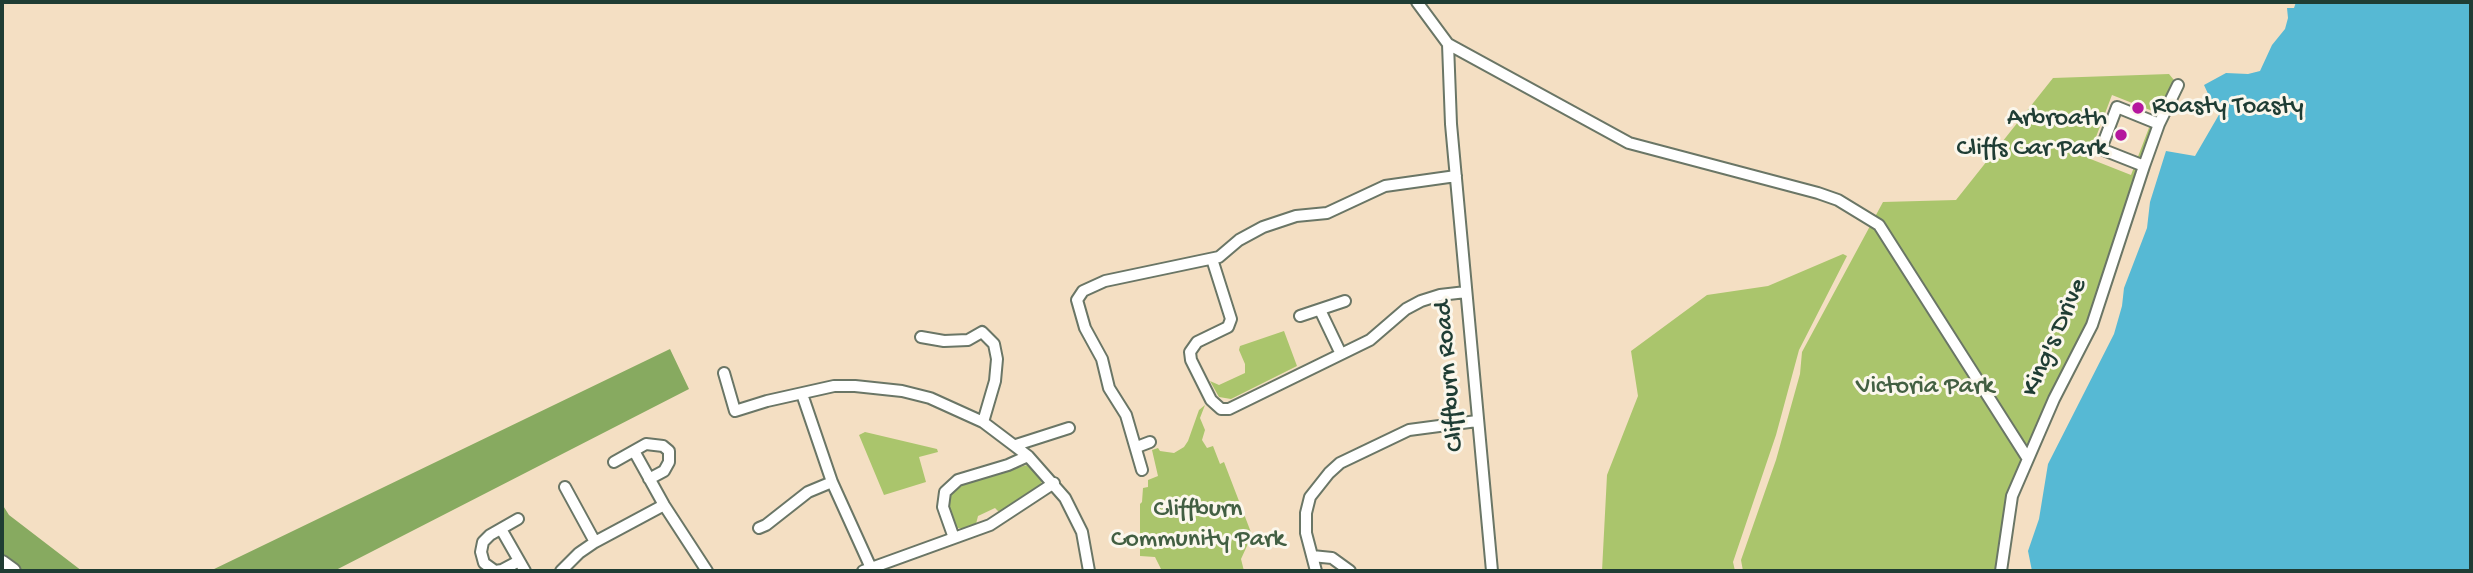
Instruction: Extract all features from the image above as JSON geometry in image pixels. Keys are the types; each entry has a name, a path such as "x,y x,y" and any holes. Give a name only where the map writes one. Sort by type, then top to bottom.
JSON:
{"street":[{"path":"1417,2 1448,44 1629,143 1818,193 1838,200 1879,225 2028,459"},
{"name":"Cliffburn Road","path":"1448,44 1451,124 1492,571"},
{"name":"King's Drive","path":"2001,571 2012,496 2054,399 2092,325 2159,124 2178,85"},
{"path":"2144,166 2101,149 2117,107 2159,124"},
{"path":"1142,470 1126,415 1109,388 1102,359 1085,328 1077,300 1083,291 1105,281 1219,257 1239,240 1263,227 1296,216 1327,213 1385,186 1456,176"},
{"path":"1212,259 1231,320 1228,327 1197,342 1190,352 1191,360 1215,406 1221,409 1229,409 1370,340 1406,309 1421,300 1466,292"},
{"path":"1300,316 1345,301"},
{"path":"1320,310 1341,354"},
{"path":"921,337 944,341 968,340 982,332 994,344 998,359 995,381 983,422"},
{"path":"724,373 735,411 834,386 876,387 902,391 947,405 983,422 1028,456 1065,498 1082,532 1088,571"},
{"path":"802,394 832,482 867,569 989,525 1054,484"},
{"path":"1316,571 1306,533 1306,513 1310,497 1318,483 1340,463 1409,430 1477,421"},
{"path":"1016,445 1069,428"},
{"path":"1137,447 1150,442"},
{"path":"614,462 646,444 663,446 668,451 669,463 664,471 649,479"},
{"path":"634,451 664,505 707,571"},
{"path":"954,538 943,507 945,492 958,480 1009,465 1028,456"},
{"path":"759,528 808,492 832,482"},
{"path":"565,487 595,542"},
{"path":"561,571 595,542 664,505"},
{"path":"501,529 522,566 495,571 484,563 481,552 483,542 490,535 518,519"},
{"path":"1312,556 1332,558 1350,571"},
{"path":"2,563 13,571"}],"green space":[{"name":"Victoria Park","path":"2169,74 2178,85 2092,325 2012,496 2001,571 1743,571 1741,560 1776,460 1800,374 1802,352 1883,202 1956,200 2053,78","holes":["2112,95 2155,112 2131,175 2088,158"]},
{"path":"1843,254 1847,256 1799,350 1776,435 1733,562 1735,571 1602,571 1607,475 1638,396 1631,351 1707,295 1768,286"},
{"path":"1284,331 1297,366 1231,399 1219,397 1210,381 1219,385 1245,373 1240,346"},
{"path":"670,349 689,389 334,571 210,571"},
{"name":"Cliffburn Community Park","path":"1205,405 1200,418 1205,430 1202,440 1207,448 1213,446 1220,464 1224,462 1252,535 1241,559 1244,571 1162,571 1155,557 1140,556 1140,504 1143,488 1148,487 1148,480 1158,476 1152,450 1158,448 1160,451 1174,453 1184,447 1199,410"},
{"path":"865,432 937,449 938,452 919,457 926,482 884,495 859,435"},
{"path":"1027,465 1042,479 1041,486 1000,513 995,508 978,516 976,524 967,529 956,528 945,508 949,490"},
{"path":"2,504 9,515 82,571 13,571 2,563"}],"water":[{"path":"2296,2 2471,2 2471,571 2032,571 2028,551 2039,519 2048,464 2114,334 2124,288 2147,228 2150,202 2166,151 2195,156 2224,106 2210,98 2204,85 2226,73 2248,74 2260,71 2272,45 2285,29 2287,8 2294,8"}],"place":[{"name":"Roasty Toasty","path":"2138,108"},
{"name":"Arbroath Cliffs Car Park","path":"2121,135"}]}
